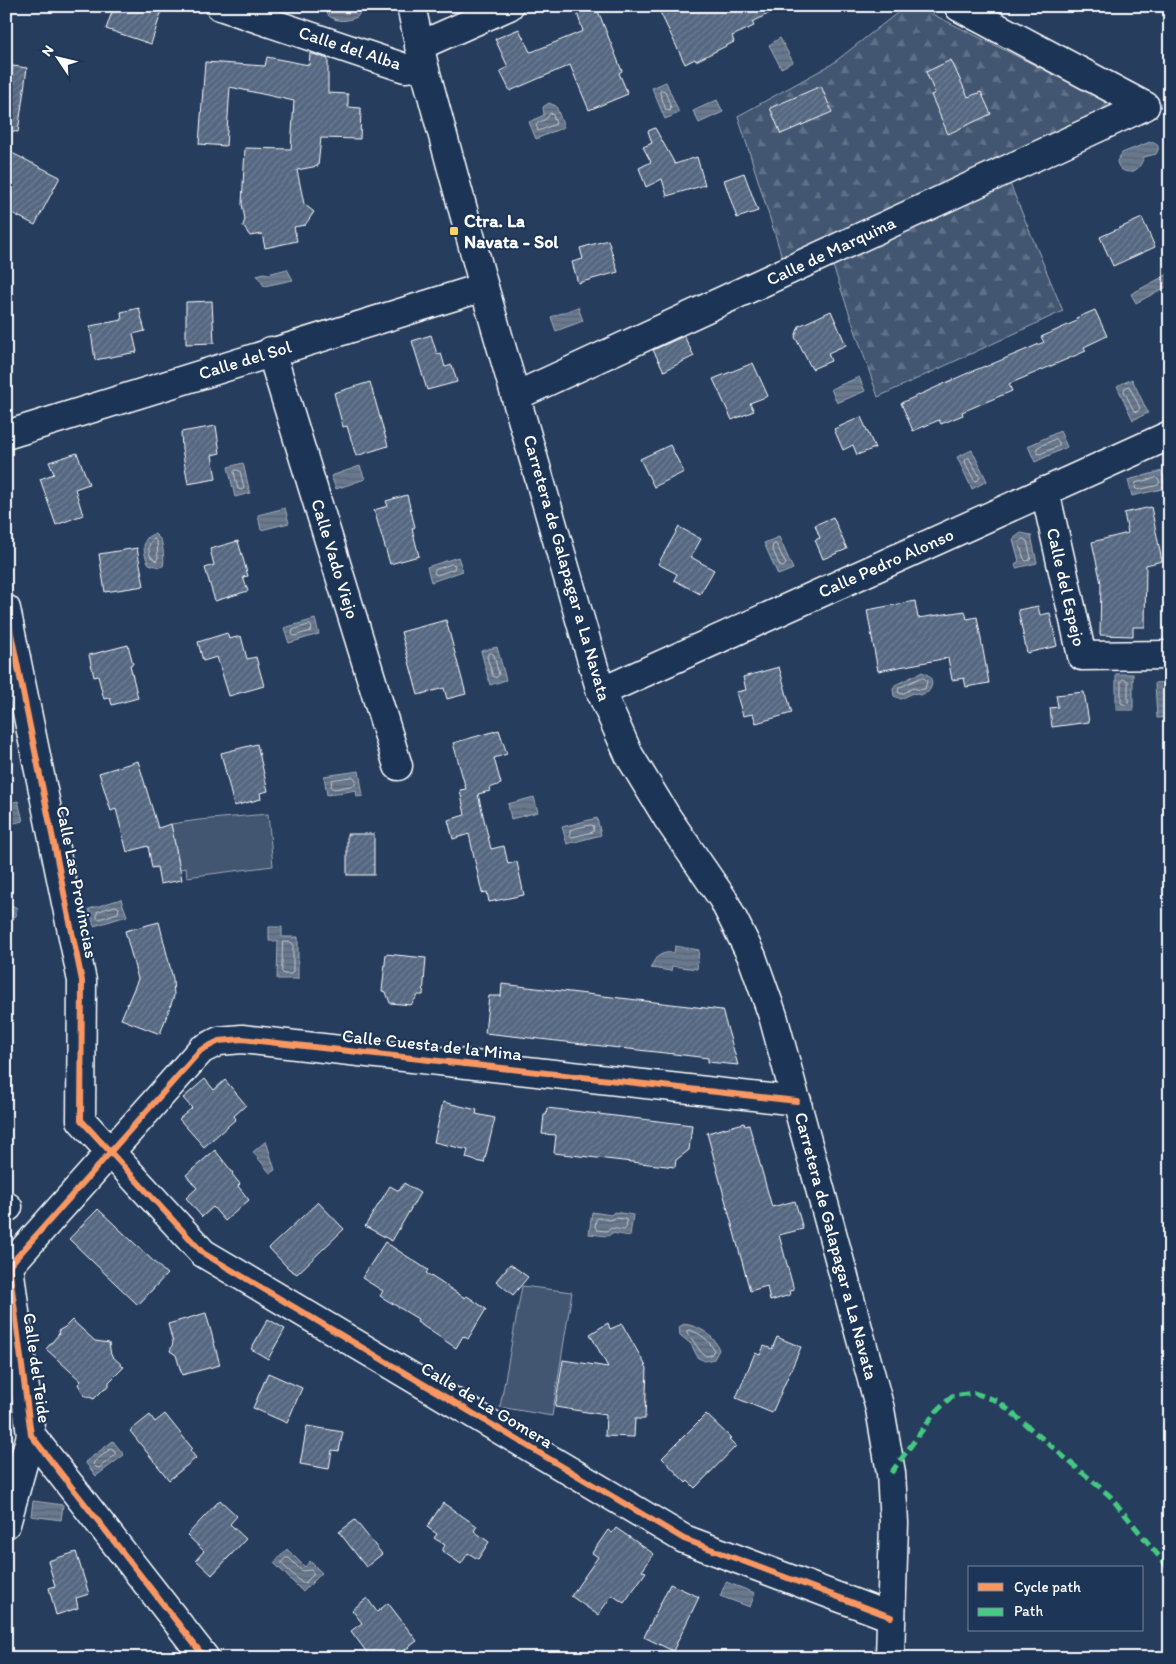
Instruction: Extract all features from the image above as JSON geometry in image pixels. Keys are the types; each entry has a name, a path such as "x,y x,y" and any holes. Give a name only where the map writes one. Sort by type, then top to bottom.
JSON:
{"street":[{"name":"Calle del Alba","path":"220,6 405,68 422,56"},
{"name":"Carretera de Galapagar a La Navata","path":"411,6 422,56 484,287 602,692 629,755 668,820 723,899 752,958 772,1016 797,1101 880,1410 891,1473 894,1523 890,1658"},
{"path":"422,56 509,6"},
{"name":"Calle de Marquina","path":"516,396 1145,106 959,7"},
{"name":"Calle del Sol","path":"6,435 484,287"},
{"name":"Calle Vado Viejo","path":"272,352 398,766"},
{"name":"Calle Pedro Alonso","path":"602,692 1170,434"},
{"name":"Calle del Espejo","path":"1044,491 1082,656 1170,656"},
{"name":"Calle Las Provincias","path":"6,609 82,981 81,1120 110,1152"},
{"name":"Calle Cuesta de la Mina","path":"110,1152 201,1050 219,1041 242,1039 797,1101"},
{"name":"Calle del Teide","path":"110,1152 9,1266 31,1435 205,1658"},
{"name":"Calle de La Gomera","path":"110,1152 203,1254 684,1539 891,1617"},
{"path":"6,1524 31,1435"},
{"path":"16,1491 38,1476 66,1480"}],"green space":[{"path":"906,6 916,6 1109,102 1111,105 1110,109 782,257 738,116 832,64"},
{"path":"1010,184 1063,311 878,397 833,266"},
{"path":"268,814 273,866 187,877 186,868 180,869 171,824"},
{"path":"522,1286 572,1292 552,1416 500,1407"}],"water":[{"path":"328,6 361,6 362,10 357,17 338,20 328,15"},
{"path":"780,38 793,62 781,68 769,45"},
{"path":"666,82 679,113 665,119 652,88"},
{"path":"717,100 723,112 699,123 693,111"},
{"path":"549,103 556,106 564,127 536,139 529,122 544,115 543,107"},
{"path":"1150,142 1157,145 1158,150 1156,154 1144,157 1139,167 1131,172 1122,170 1117,161 1122,153"},
{"path":"287,269 293,280 264,286 257,275 268,274"},
{"path":"1168,274 1170,285 1136,303 1131,294"},
{"path":"578,307 583,321 556,331 551,317"},
{"path":"859,377 865,391 837,403 831,389"},
{"path":"1132,379 1148,413 1133,420 1117,386"},
{"path":"1060,431 1067,447 1035,462 1028,446"},
{"path":"972,450 987,481 972,489 957,457"},
{"path":"243,463 250,493 235,497 228,467"},
{"path":"360,466 365,479 336,489 331,476"},
{"path":"1162,471 1166,488 1132,496 1128,480"},
{"path":"285,508 289,523 261,530 258,515"},
{"path":"1021,533 1031,535 1037,563 1016,568 1015,564 1019,561 1013,539"},
{"path":"155,534 161,540 164,558 163,566 159,567 149,564 144,551 147,538"},
{"path":"779,537 793,569 778,575 764,543"},
{"path":"458,557 463,571 431,582 427,567"},
{"path":"315,619 319,634 289,643 284,628"},
{"path":"497,647 506,680 490,685 481,651"},
{"path":"922,672 928,675 932,683 928,692 920,695 913,693 901,699 894,696 893,689 895,685"},
{"path":"1116,674 1133,674 1133,710 1116,710"},
{"path":"1170,682 1170,717 1157,718 1155,683"},
{"path":"359,771 363,796 357,797 356,790 327,795 324,776"},
{"path":"534,797 538,812 511,819 508,804"},
{"path":"18,801 23,821 6,825 6,804"},
{"path":"597,818 601,835 567,844 562,827"},
{"path":"121,899 127,916 94,926 89,909"},
{"path":"6,902 17,908 16,916 12,919 6,919"},
{"path":"269,927 282,927 282,937 298,937 298,979 277,979 278,941 269,941"},
{"path":"675,946 699,950 697,969 672,966 671,971 651,968 654,961 662,954 674,953"},
{"path":"266,1141 275,1170 270,1173 253,1152"},
{"path":"592,1212 611,1215 614,1212 633,1215 630,1236 612,1233 608,1236 589,1234"},
{"path":"684,1324 701,1329 714,1340 719,1350 714,1359 705,1361 698,1358 691,1344 680,1335 679,1327"},
{"path":"113,1441 124,1455 96,1476 85,1462"},
{"path":"33,1501 63,1505 61,1520 31,1516"},
{"path":"287,1549 305,1567 310,1561 322,1573 303,1592 274,1563"},
{"path":"726,1582 755,1593 750,1607 720,1596"}],"building":[{"path":"114,6 141,6 161,13 151,44 106,29"},
{"path":"596,6 622,71 619,73 628,94 589,110 570,65 510,91 500,71 508,67 495,39 519,29 530,52 534,51 583,31 577,13"},
{"path":"673,6 784,6 752,22 754,26 732,36 734,42 696,61 695,59 685,64 660,12"},
{"path":"310,53 328,59 328,93 348,94 348,107 361,108 360,139 321,138 318,166 297,170 304,204 314,212 305,225 294,227 297,241 265,248 262,234 250,236 243,226 245,219 242,204 245,148 291,149 294,101 230,87 226,146 199,144 205,62 265,66 267,57 309,65"},
{"path":"951,60 968,97 981,92 991,114 948,134 931,95 935,93 926,72"},
{"path":"6,65 27,68 18,132 6,131"},
{"path":"821,86 832,112 781,134 770,108"},
{"path":"655,128 675,164 697,157 705,185 667,196 662,179 646,187 639,168 651,162 643,147 652,143 648,131"},
{"path":"6,150 60,177 35,225 6,210"},
{"path":"744,173 758,211 737,218 724,180"},
{"path":"1142,218 1155,247 1113,266 1100,237"},
{"path":"608,240 618,272 578,283 572,262 583,259 580,248"},
{"path":"212,301 214,343 186,344 186,302"},
{"path":"139,308 145,331 133,334 137,352 95,360 90,326 122,320 121,312"},
{"path":"1095,310 1107,336 1084,347 1086,351 1009,384 1012,391 962,412 963,415 941,424 939,420 913,431 901,403 1044,342 1041,337 1077,321 1076,318"},
{"path":"831,311 846,345 828,353 831,361 812,369 795,337 799,326"},
{"path":"431,335 437,354 441,353 445,367 452,365 457,382 427,390 412,341"},
{"path":"684,336 694,356 664,371 653,350"},
{"path":"753,363 768,396 750,403 754,411 732,420 713,379"},
{"path":"370,382 388,446 356,456 347,426 343,427 334,393"},
{"path":"861,417 875,448 857,455 853,445 843,450 834,429"},
{"path":"216,426 220,453 212,455 216,479 188,484 181,432"},
{"path":"670,445 684,472 654,487 640,459"},
{"path":"77,453 89,484 75,489 83,515 56,525 40,479 54,474 49,462"},
{"path":"407,495 415,527 412,529 419,556 390,564 374,510 388,506 386,501"},
{"path":"1151,507 1162,561 1146,565 1145,627 1133,627 1133,636 1100,635 1101,583 1092,542 1128,533 1124,513"},
{"path":"833,517 847,549 823,559 815,540 820,538 815,525"},
{"path":"679,527 701,539 691,557 714,570 700,594 674,580 677,574 658,564"},
{"path":"238,541 248,576 243,577 248,591 215,601 205,568 214,565 210,549"},
{"path":"137,548 144,586 105,592 99,554"},
{"path":"915,601 918,618 965,611 967,619 977,617 989,683 966,687 964,678 952,680 948,658 878,671 867,610"},
{"path":"1038,606 1040,615 1050,613 1057,646 1027,653 1018,610"},
{"path":"446,620 466,694 447,699 444,688 418,695 401,632"},
{"path":"227,633 229,639 241,636 247,659 256,657 264,686 229,696 217,657 203,661 198,642"},
{"path":"128,645 133,664 130,665 138,698 112,705 110,698 104,699 98,676 94,677 89,655"},
{"path":"779,667 792,713 756,723 753,714 743,716 736,692 746,690 743,677"},
{"path":"1084,692 1089,722 1052,727 1050,708 1058,707 1056,695"},
{"path":"499,730 507,754 494,758 501,784 489,788 490,791 478,794 491,849 504,846 508,864 517,862 524,895 489,902 487,892 482,893 469,834 453,839 448,820 465,815 460,790 466,789 453,743"},
{"path":"257,744 268,791 260,793 261,799 234,806 221,753"},
{"path":"138,761 158,828 171,824 182,880 160,884 157,867 152,868 148,846 127,852 116,809 111,811 99,773"},
{"path":"347,834 374,834 374,875 347,875"},
{"path":"159,922 173,979 174,996 160,1034 121,1019 138,979 125,931"},
{"path":"386,954 426,958 423,995 418,995 411,1005 390,1003 386,992 382,991"},
{"path":"502,984 722,1010 738,1065 708,1062 708,1058 485,1033 489,996 501,996"},
{"path":"205,1079 214,1090 225,1080 246,1105 234,1116 236,1119 204,1147 179,1119 192,1108 183,1098"},
{"path":"443,1102 477,1110 476,1114 495,1118 484,1163 466,1158 468,1150 434,1142"},
{"path":"547,1108 692,1125 689,1150 676,1160 675,1167 554,1153 556,1135 542,1134 544,1115 546,1115"},
{"path":"744,1123 745,1126 749,1125 772,1207 795,1201 803,1229 779,1235 794,1290 789,1291 790,1295 770,1301 767,1286 750,1291 707,1133"},
{"path":"215,1150 233,1173 240,1184 238,1186 249,1200 225,1221 213,1207 202,1217 186,1198 197,1188 186,1175"},
{"path":"404,1183 420,1193 392,1241 365,1226 390,1186 399,1191"},
{"path":"318,1202 344,1229 297,1274 289,1269 269,1248"},
{"path":"98,1209 167,1274 138,1305 69,1239"},
{"path":"385,1242 428,1270 426,1273 486,1309 468,1339 463,1336 456,1348 417,1322 418,1319 380,1296 383,1291 362,1278"},
{"path":"510,1264 528,1277 513,1295 496,1281"},
{"path":"206,1313 220,1365 182,1375 176,1355 170,1351 173,1343 168,1324"},
{"path":"268,1319 285,1329 268,1359 251,1349"},
{"path":"72,1320 95,1341 109,1343 111,1355 124,1367 109,1382 109,1387 105,1388 94,1399 84,1395 78,1384 81,1381 46,1349 59,1334 58,1331"},
{"path":"608,1323 610,1329 622,1324 647,1368 645,1419 635,1419 634,1437 605,1436 606,1415 555,1407 563,1360 608,1367 590,1334"},
{"path":"777,1337 801,1347 772,1413 736,1398 755,1353 760,1355 764,1346 772,1349"},
{"path":"268,1373 302,1388 287,1423 253,1408"},
{"path":"165,1414 192,1448 190,1450 196,1458 169,1480 130,1431 150,1415 155,1422"},
{"path":"706,1414 731,1438 729,1439 736,1446 695,1488 688,1481 686,1483 662,1458"},
{"path":"307,1426 343,1432 339,1451 332,1450 329,1469 300,1464"},
{"path":"220,1500 237,1516 230,1524 246,1539 212,1575 196,1560 204,1551 187,1535"},
{"path":"443,1503 477,1526 474,1531 489,1542 478,1559 468,1553 461,1564 442,1551 445,1545 434,1538 437,1534 427,1527"},
{"path":"355,1520 382,1554 366,1567 339,1532"},
{"path":"616,1528 654,1554 642,1571 646,1572 624,1603 612,1595 598,1615 571,1596 598,1557 592,1553 608,1530 612,1533"},
{"path":"76,1552 89,1594 76,1598 78,1608 56,1615 49,1588 55,1586 48,1561"},
{"path":"670,1584 699,1597 673,1651 644,1637"},
{"path":"367,1598 377,1612 388,1603 417,1641 394,1658 371,1658 351,1631 362,1623 352,1610"}],"marked path":[{"path":"891,1473 934,1414 952,1396 974,1393 998,1401 1110,1496 1170,1570"}],"cycle path":[{"path":"6,609 82,981 81,1120 203,1253 684,1539 891,1617"},
{"path":"205,1658 31,1435 9,1266 201,1050 219,1041 242,1039 797,1101"}],"place":[{"name":"Ctra. La Navata - Sol","path":"454,231"}]}
